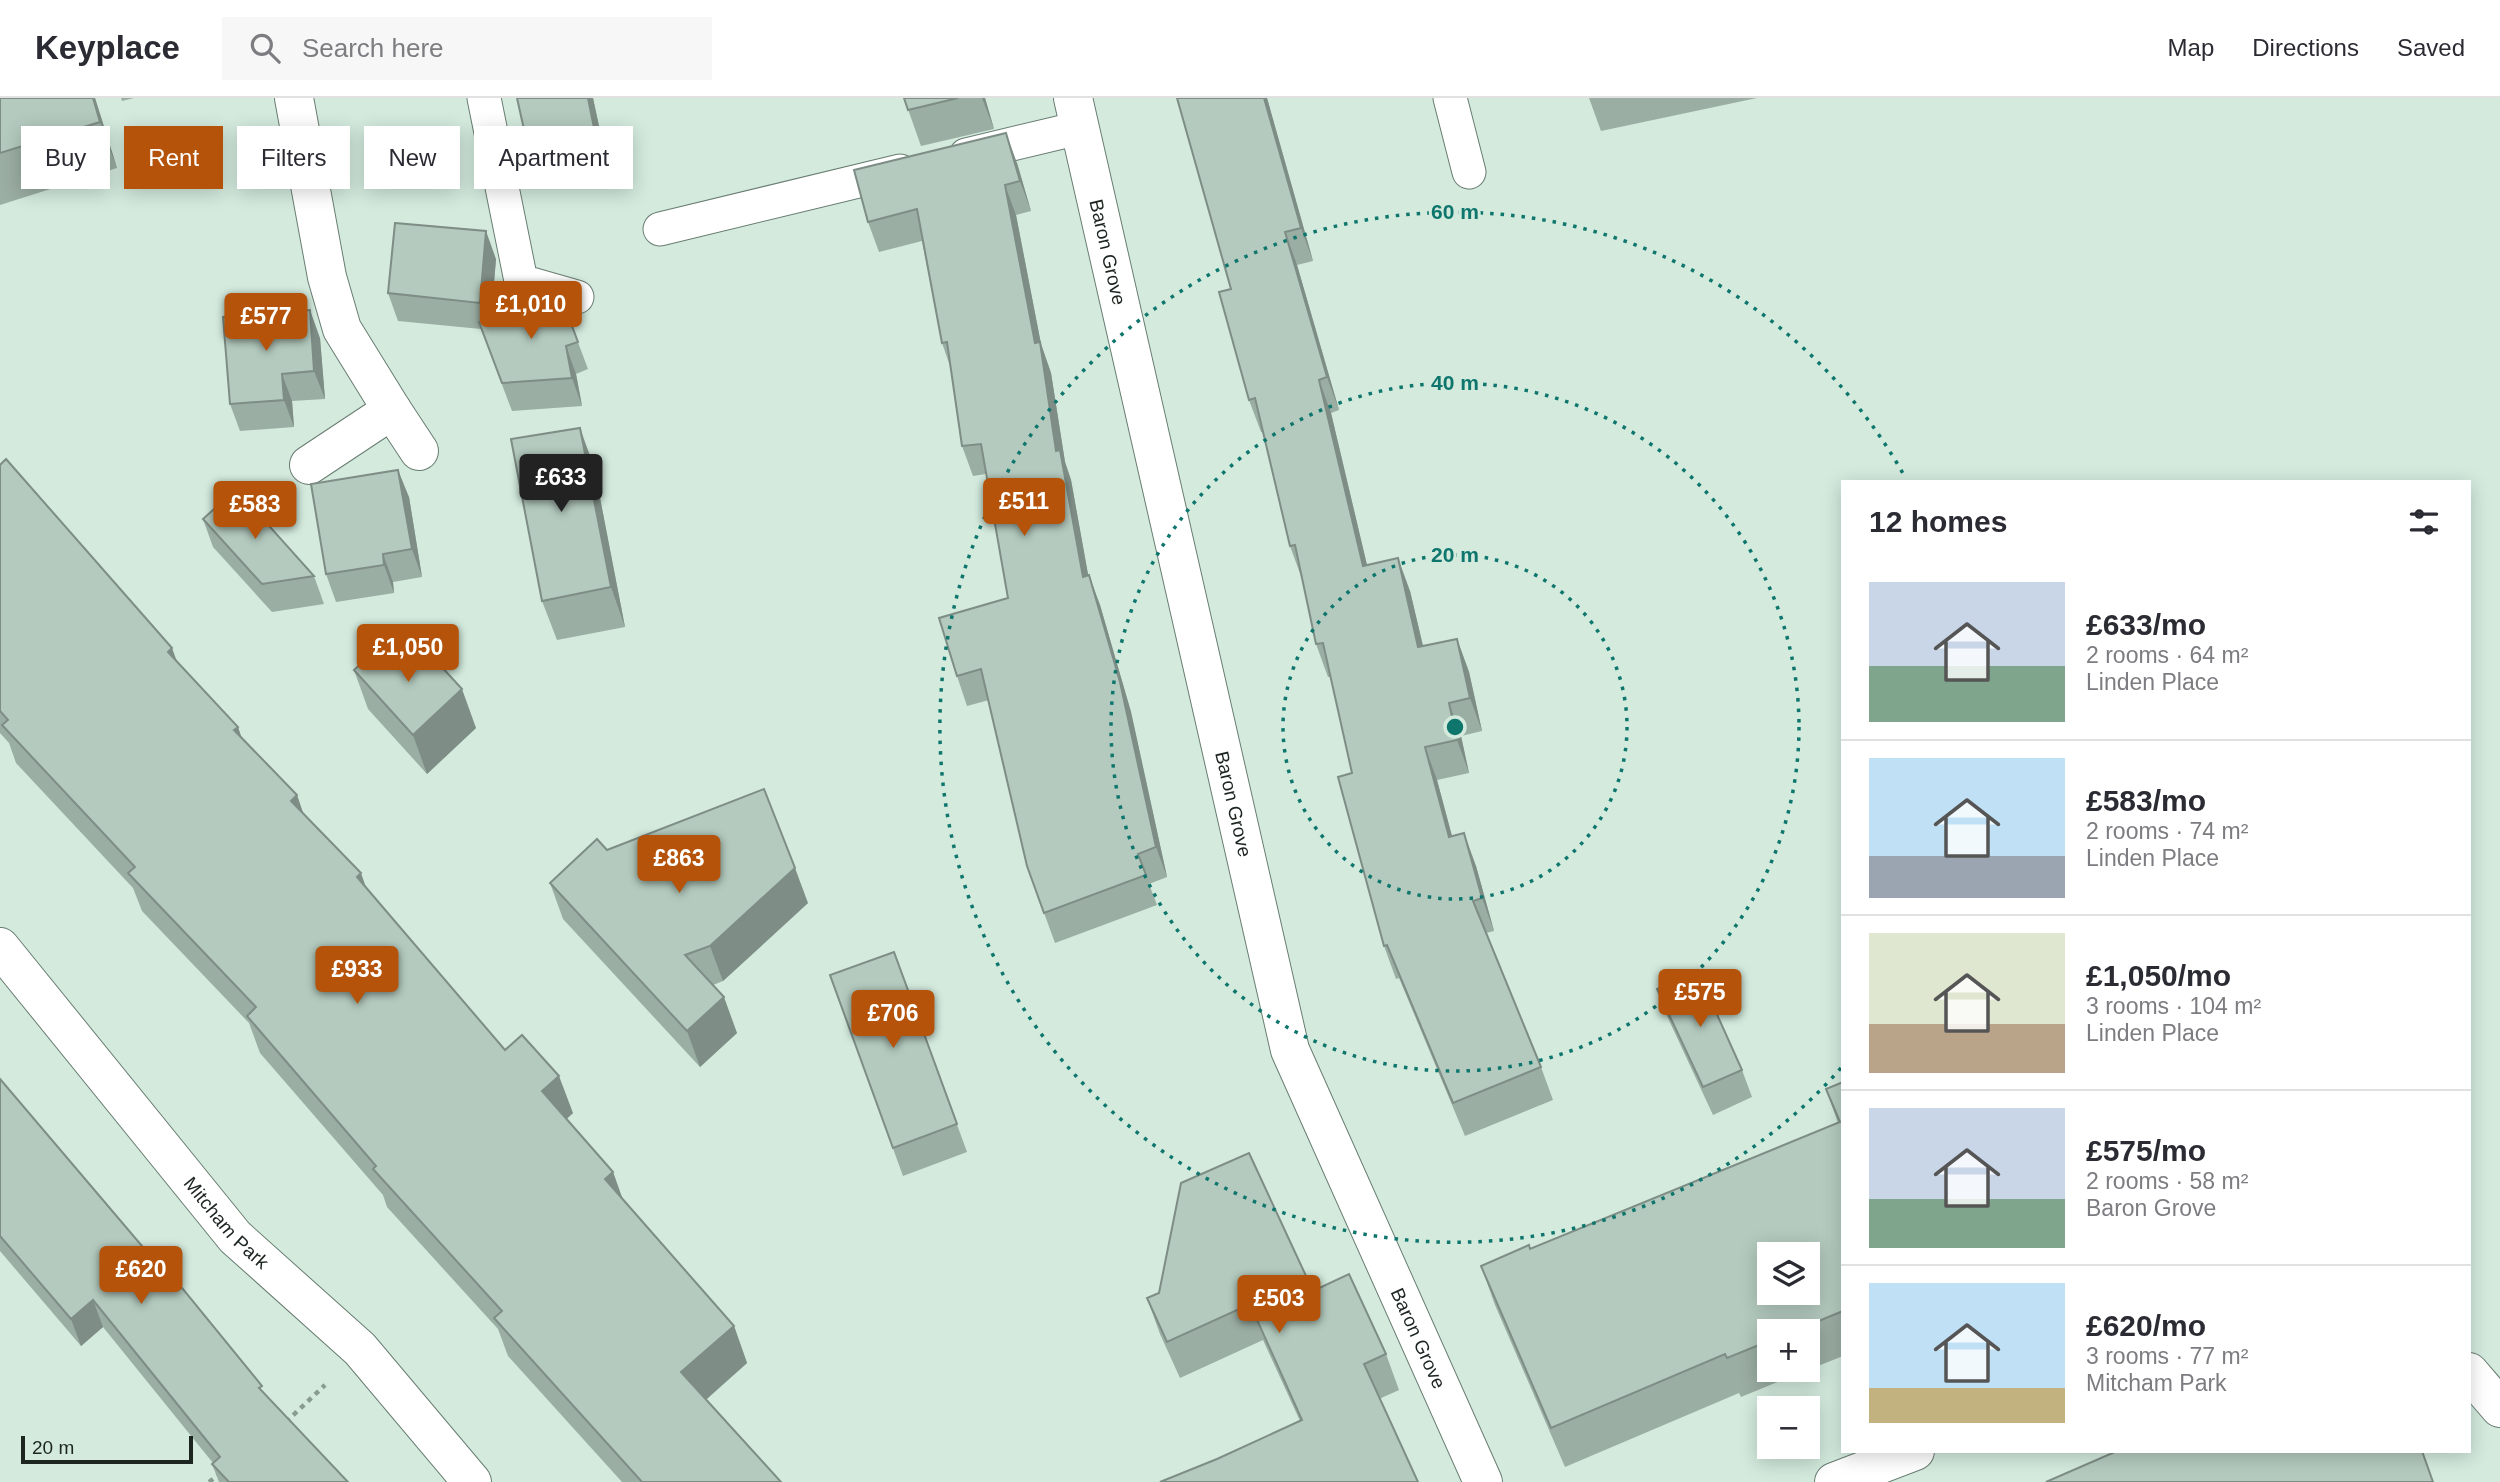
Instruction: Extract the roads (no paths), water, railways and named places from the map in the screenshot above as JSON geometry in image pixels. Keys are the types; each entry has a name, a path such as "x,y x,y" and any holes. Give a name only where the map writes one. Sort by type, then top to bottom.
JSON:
{"street":[{"path":"294,98 327,277 342,328 419,451"},
{"name":"Baron Grove","path":"1076,113 1290,1050 1483,1482"},
{"path":"309,466 392,410"},
{"name":"Mitcham Park","path":"0,947 235,1237 360,1349 472,1482"},
{"path":"2471,1374 2500,1408"},
{"path":"1834,1482 1910,1453"}],"lane":[{"path":"484,98 521,281 577,297"},
{"path":"1450,98 1469,172"},
{"path":"660,229 1076,113"}]}
